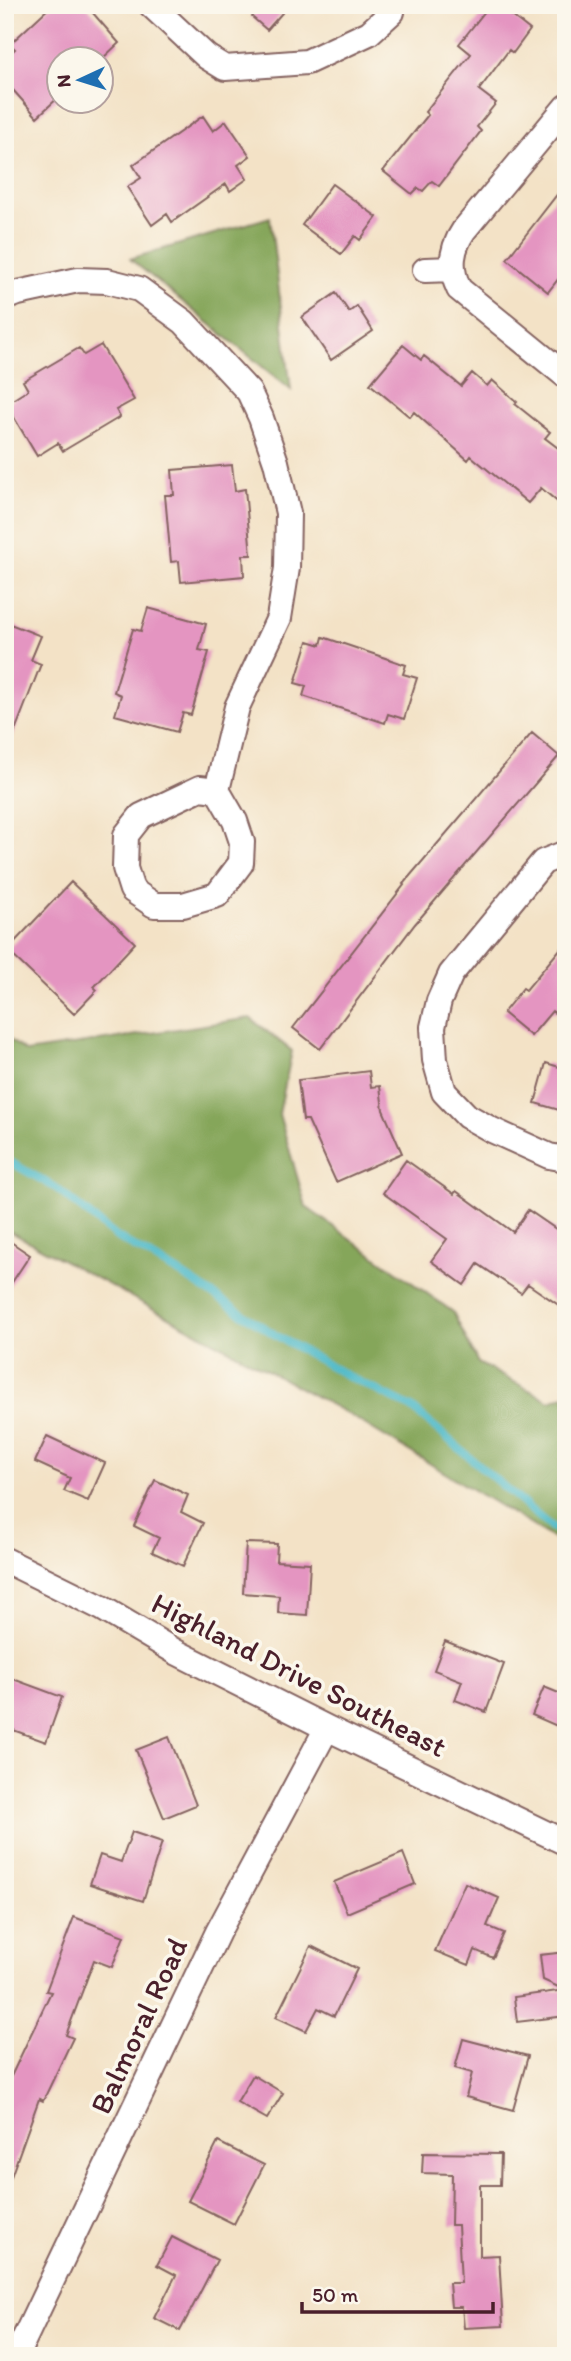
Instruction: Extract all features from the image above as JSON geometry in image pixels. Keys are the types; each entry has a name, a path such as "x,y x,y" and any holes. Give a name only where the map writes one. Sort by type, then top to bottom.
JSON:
{"street":[{"path":"150,5 207,57 225,68 307,61 369,33 392,12 393,5"},
{"path":"566,107 464,230 452,256 453,276 459,289 566,376"},
{"path":"425,270 453,269"},
{"path":"5,298 78,280 107,281 139,289 184,322 249,392 261,418 288,513 287,568 279,618 237,707 218,790 235,821 242,842 241,863 217,895 183,905 154,905 132,890 125,868 126,835 141,816 200,788 218,790"},
{"path":"566,853 543,862 451,974 439,1001 433,1027 435,1060 444,1093 467,1116 549,1156 566,1159"},
{"name":"Highland Drive Southeast","path":"5,1560 102,1608 176,1652 566,1843"},
{"name":"Balmoral Road","path":"16,2356 218,1933 327,1728"}],"green space":[{"path":"270,217 291,390 130,259"},
{"path":"250,1018 292,1051 279,1114 306,1207 453,1312 478,1363 550,1401 566,1395 566,1546 341,1410 5,1229 5,1036 26,1052"}],"building":[{"path":"52,5 86,5 119,43 116,46 46,46 46,109 37,117 5,81 5,58 15,49 10,44"},
{"path":"262,5 289,5 267,30 252,17"},
{"path":"490,5 498,5 530,30 513,53 509,50 479,90 496,103 477,127 481,131 439,186 432,181 423,191 418,188 412,194 383,171 428,115 425,112 471,54 459,44"},
{"path":"203,116 213,131 226,121 250,156 238,165 247,179 230,191 226,184 172,222 167,214 152,225 127,187 141,178 133,165"},
{"path":"566,183 566,269 548,292 507,259"},
{"path":"332,184 377,217 360,240 355,236 341,254 302,225"},
{"path":"336,293 349,312 357,306 373,331 331,360 302,317"},
{"path":"101,345 134,400 116,410 120,417 63,451 58,443 37,456 6,404 28,390 23,381 79,348 84,355"},
{"path":"403,345 421,360 424,356 461,386 472,373 487,386 492,380 517,402 515,404 550,432 545,438 566,454 566,509 541,488 528,503 471,456 468,460 414,412 410,417 370,384"},
{"path":"232,465 235,491 245,489 251,555 243,555 244,576 181,582 179,561 171,562 165,495 174,495 172,470"},
{"path":"148,608 206,624 199,650 209,652 191,715 183,713 177,732 115,715 121,695 114,692 133,629 141,631"},
{"path":"5,622 41,636 31,660 41,664 7,751"},
{"path":"323,637 406,665 403,674 417,678 404,719 388,714 385,723 303,696 306,686 295,683 308,641 321,645"},
{"path":"532,733 559,756 415,924 320,1049 293,1028 403,884"},
{"path":"71,882 135,943 94,987 97,990 74,1014 7,950"},
{"path":"566,942 566,999 531,1036 503,1013"},
{"path":"546,1063 566,1069 566,1112 535,1103"},
{"path":"369,1071 371,1087 380,1086 383,1110 402,1153 336,1182 308,1120 303,1120 298,1080"},
{"path":"406,1160 454,1194 456,1191 513,1232 528,1210 566,1236 566,1310 528,1284 521,1293 478,1264 464,1285 431,1261 447,1239 383,1193"},
{"path":"5,1238 30,1255 5,1293"},
{"path":"47,1436 105,1463 88,1501 64,1491 70,1478 35,1462"},
{"path":"155,1480 188,1495 181,1512 203,1523 183,1566 152,1552 159,1538 134,1526"},
{"path":"246,1543 277,1544 276,1561 310,1563 307,1615 278,1613 279,1596 243,1593"},
{"path":"445,1641 504,1664 486,1712 455,1700 462,1681 434,1670"},
{"path":"5,1676 62,1697 46,1742 5,1727"},
{"path":"544,1687 566,1696 566,1730 532,1715"},
{"path":"169,1737 196,1805 164,1818 136,1750"},
{"path":"132,1832 162,1842 143,1901 90,1884 100,1855 121,1862"},
{"path":"403,1853 415,1884 347,1913 334,1882"},
{"path":"465,1883 499,1898 487,1926 504,1933 493,1958 475,1950 469,1965 435,1951"},
{"path":"74,1917 124,1936 112,1967 94,1960 66,2035 73,2038 43,2101 39,2099 8,2185 5,2185 5,2089 51,1992 46,1991"},
{"path":"311,1946 357,1969 334,2016 318,2008 306,2031 276,2017"},
{"path":"566,1952 566,2016 517,2022 514,1997 565,1990 543,1980 540,1955"},
{"path":"463,2039 528,2056 513,2110 466,2097 472,2073 455,2068"},
{"path":"253,2075 283,2093 267,2119 237,2102"},
{"path":"218,2142 264,2165 234,2224 188,2201"},
{"path":"423,2153 501,2154 500,2185 480,2185 480,2256 499,2255 503,2326 464,2328 462,2307 451,2307 449,2283 461,2283 458,2225 451,2225 452,2174 422,2173"},
{"path":"172,2237 217,2260 180,2331 154,2318 176,2275 157,2265"}],"waterway":[{"path":"5,1159 56,1188 115,1236 181,1274 277,1336 412,1408 551,1527 566,1535"}]}
